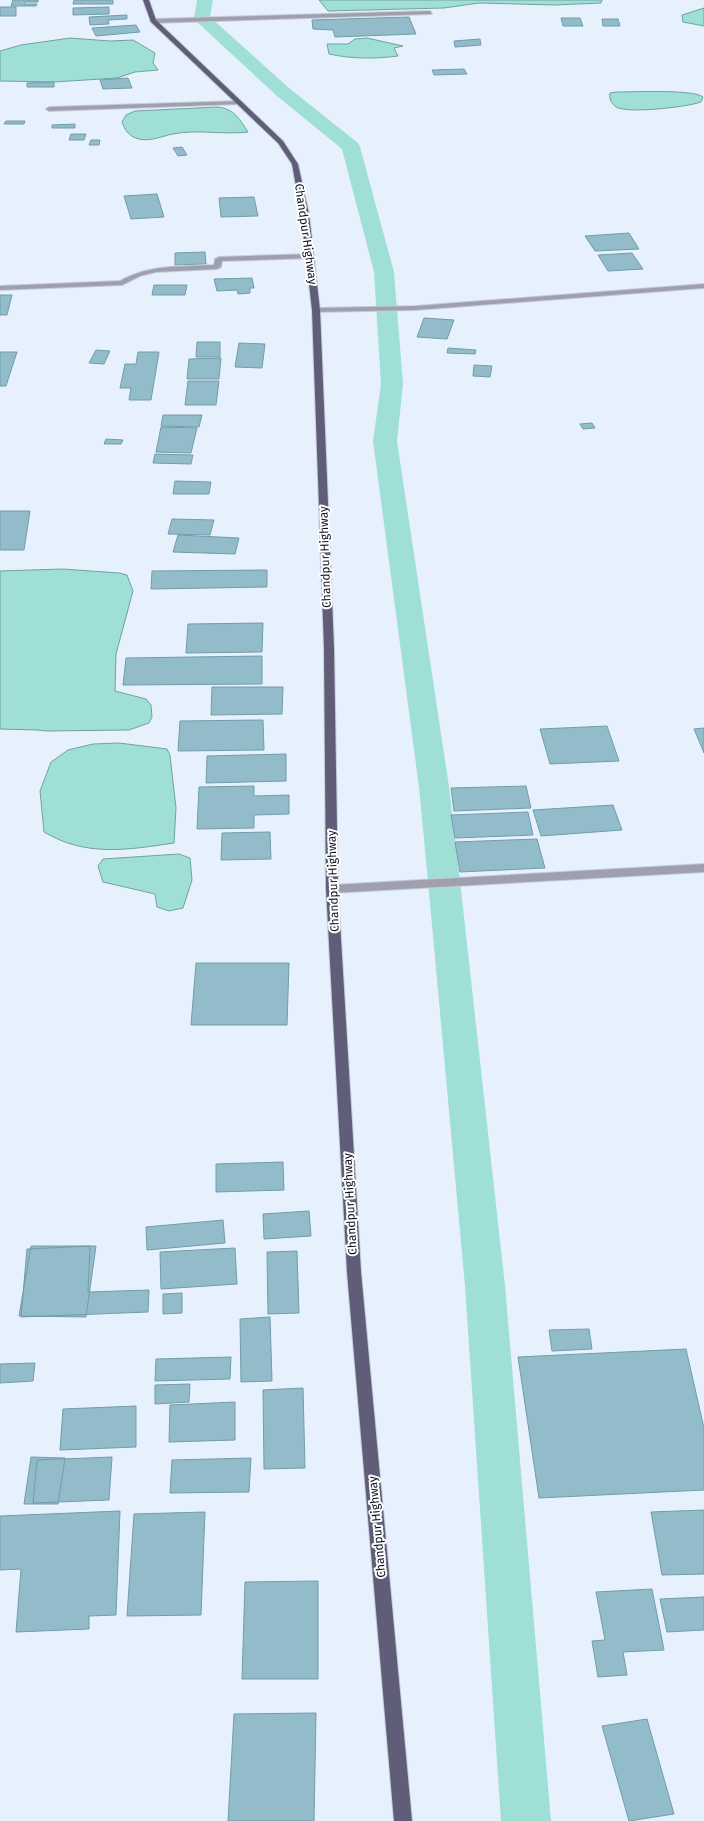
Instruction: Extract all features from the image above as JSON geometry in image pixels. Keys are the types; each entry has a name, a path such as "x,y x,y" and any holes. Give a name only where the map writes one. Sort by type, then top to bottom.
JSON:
{"main road":[{"path":"146,0 152,21"},
{"name":"Chandpur Highway","path":"152,21 281,142 295,164 311,256 316,310 329,648 332,889 354,1272 404,1821"}],"street":[{"path":"152,21 430,13"},
{"path":"49,109 239,103"},
{"path":"0,288 122,283 138,274 156,270 217,267 219,259 311,256"},
{"path":"316,310 350,308 416,308 704,286"},
{"path":"332,889 704,868"}],"shaded area":[{"path":"319,0 602,0 601,3 554,5 479,3 444,8 328,11"},
{"path":"704,8 704,26 683,22 682,15"},
{"path":"70,38 110,41 133,40 155,53 153,63 158,70 135,72 117,78 54,82 0,81 0,51 21,45"},
{"path":"367,38 403,46 394,48 398,56 389,57 355,58 329,54 327,44 348,44 355,39"},
{"path":"675,92 697,94 703,97 701,102 684,106 632,110 616,107 613,104 610,99 610,93"},
{"path":"218,107 229,110 233,113 248,132 182,133 143,140 130,135 126,131 122,122 126,115 135,111"},
{"path":"63,569 119,573 127,575 133,591 116,654 115,691 146,699 151,705 152,717 149,723 129,730 47,731 0,729 0,571"},
{"path":"119,743 167,749 170,755 176,808 174,843 140,848 107,850 75,845 44,832 40,791 51,762 68,750 93,744"},
{"path":"179,854 190,858 192,880 183,908 169,911 157,907 155,894 103,882 98,866 103,859"}],"building":[{"path":"13,0 38,0 38,2 25,2 24,4 37,4 36,6 11,6"},
{"path":"74,0 113,0 113,4 73,4"},
{"path":"0,7 16,7 16,16 0,16"},
{"path":"109,7 109,14 73,15 73,8"},
{"path":"127,15 127,19 108,20 109,24 90,25 89,17"},
{"path":"409,17 416,34 335,37 333,30 313,29 312,20"},
{"path":"561,18 580,18 583,26 563,26"},
{"path":"602,19 618,19 620,26 603,26"},
{"path":"136,25 140,32 96,36 92,28"},
{"path":"480,39 481,45 455,47 454,41"},
{"path":"464,69 467,74 434,75 432,70"},
{"path":"128,78 132,88 103,89 100,80"},
{"path":"54,82 54,87 27,87 27,83"},
{"path":"6,121 25,121 24,124 4,124"},
{"path":"75,124 75,128 52,128 52,125"},
{"path":"71,134 86,134 84,140 69,140"},
{"path":"91,140 100,140 99,145 89,145"},
{"path":"182,147 187,155 178,156 173,148"},
{"path":"157,194 164,217 131,219 124,196"},
{"path":"254,197 258,216 221,217 219,198"},
{"path":"629,233 639,249 595,251 585,236"},
{"path":"205,252 206,264 175,265 175,253"},
{"path":"632,253 643,269 608,271 598,255"},
{"path":"252,278 254,288 250,288 250,293 238,294 237,290 217,291 214,279"},
{"path":"154,285 187,285 185,295 152,295"},
{"path":"0,295 12,295 7,315 0,315"},
{"path":"424,318 454,320 447,339 417,337"},
{"path":"197,342 220,342 220,357 196,357"},
{"path":"239,343 265,344 262,368 235,367"},
{"path":"448,348 476,350 475,354 447,353"},
{"path":"96,350 110,351 104,364 89,363"},
{"path":"0,352 17,352 6,386 0,386"},
{"path":"138,352 159,352 151,400 129,400 131,388 120,388 125,364 136,364"},
{"path":"221,358 219,379 187,379 189,359"},
{"path":"474,365 492,366 490,377 473,376"},
{"path":"188,381 219,381 216,405 185,405"},
{"path":"163,415 202,415 199,427 161,426"},
{"path":"592,423 595,428 583,429 580,424"},
{"path":"161,427 197,428 191,453 156,452"},
{"path":"106,439 123,440 121,444 104,444"},
{"path":"155,454 193,455 191,464 153,463"},
{"path":"175,481 211,482 209,494 173,494"},
{"path":"0,511 30,511 24,550 0,550"},
{"path":"172,519 214,520 210,535 168,534"},
{"path":"178,535 239,538 235,554 173,552"},
{"path":"267,570 267,587 151,589 152,571"},
{"path":"263,623 262,652 186,653 188,624"},
{"path":"262,656 262,684 123,685 126,658"},
{"path":"212,687 283,687 282,714 211,715"},
{"path":"263,720 264,750 178,751 180,721"},
{"path":"607,726 619,761 550,764 540,729"},
{"path":"704,728 704,753 694,729"},
{"path":"286,754 286,781 206,783 207,756"},
{"path":"254,786 254,796 289,795 289,814 254,815 254,828 197,829 199,787"},
{"path":"526,786 531,808 454,811 451,788"},
{"path":"613,805 622,830 541,836 533,810"},
{"path":"528,812 533,835 455,838 451,815"},
{"path":"270,832 271,859 221,860 222,833"},
{"path":"537,839 545,868 460,872 455,842"},
{"path":"196,963 289,963 287,1025 191,1025"},
{"path":"283,1162 284,1190 216,1192 216,1164"},
{"path":"309,1211 311,1236 264,1239 263,1214"},
{"path":"223,1220 225,1243 147,1250 146,1227"},
{"path":"31,1246 96,1246 86,1317 19,1316"},
{"path":"90,1246 88,1292 149,1290 148,1312 21,1317 27,1249"},
{"path":"235,1248 237,1284 161,1289 160,1252"},
{"path":"297,1251 299,1313 268,1314 267,1252"},
{"path":"182,1293 182,1313 163,1314 163,1294"},
{"path":"270,1317 272,1381 241,1382 240,1319"},
{"path":"589,1329 592,1349 552,1351 549,1330"},
{"path":"686,1349 704,1428 704,1490 539,1498 518,1357"},
{"path":"231,1357 230,1379 155,1381 156,1359"},
{"path":"35,1363 33,1381 0,1383 0,1364"},
{"path":"190,1384 189,1402 155,1404 155,1385"},
{"path":"303,1388 305,1468 264,1469 263,1390"},
{"path":"235,1402 235,1440 169,1442 170,1405"},
{"path":"136,1406 136,1447 60,1450 63,1409"},
{"path":"31,1457 65,1458 58,1504 24,1504"},
{"path":"112,1457 109,1500 33,1503 37,1460"},
{"path":"251,1458 249,1492 170,1493 172,1460"},
{"path":"704,1510 704,1574 662,1575 651,1512"},
{"path":"120,1511 116,1615 89,1616 89,1629 16,1632 21,1569 0,1570 0,1516"},
{"path":"205,1512 201,1615 127,1616 134,1514"},
{"path":"318,1581 318,1679 242,1679 245,1582"},
{"path":"652,1589 664,1650 623,1652 627,1675 598,1677 592,1641 605,1640 596,1592"},
{"path":"704,1597 704,1630 667,1632 660,1599"},
{"path":"316,1713 314,1821 228,1821 234,1714"},
{"path":"647,1719 674,1814 629,1821 602,1726"}],"waterway":[{"path":"205,0 202,18 283,92 351,147 384,272 392,384 385,441 434,787 444,881 485,1286 526,1821"}]}
